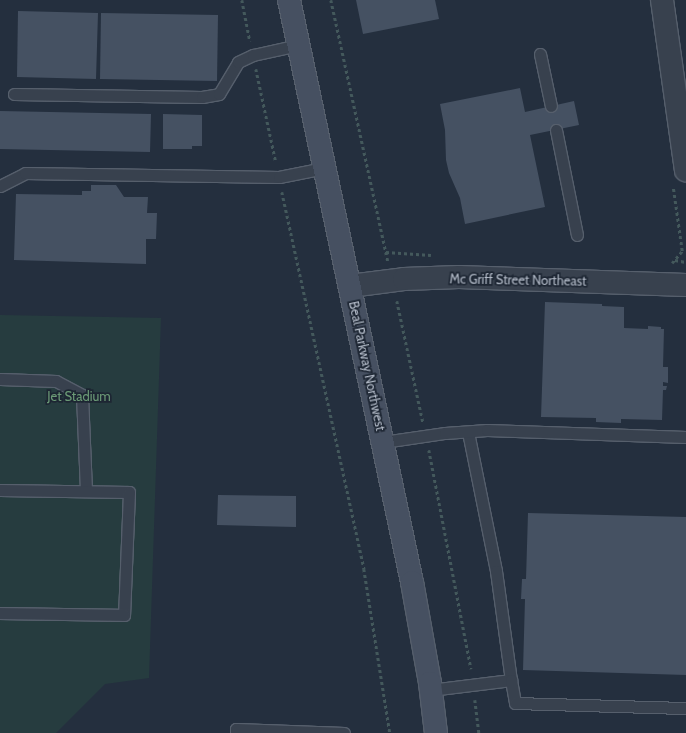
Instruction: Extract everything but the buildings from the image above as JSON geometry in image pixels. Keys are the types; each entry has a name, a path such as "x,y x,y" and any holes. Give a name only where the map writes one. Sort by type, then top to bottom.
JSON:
{"main road":[{"name":"Beal Parkway Northwest","path":"289,0 412,582 436,733"}],"street":[{"path":"662,0 682,108 679,175"},
{"name":"Mc Griff Street Northeast","path":"350,286 392,280 459,277 686,284"}],"lane":[{"path":"14,94 202,97 219,94 238,62 253,55 298,45"},
{"path":"540,54 551,106"},
{"path":"556,130 577,235"},
{"path":"0,186 25,173 279,177 324,168"},
{"path":"0,379 56,381 82,395 86,492"},
{"path":"383,442 487,430 686,437"},
{"path":"468,432 496,571 515,703 686,708"},
{"path":"0,490 129,492 124,615 0,613"},
{"path":"430,690 511,680"},
{"path":"236,733 236,729 344,733"}],"path":[{"path":"242,0 364,569 390,733"},
{"path":"331,0 445,526 473,685 479,733"},
{"path":"668,267 682,251 679,175"},
{"path":"386,252 433,255"},
{"path":"674,260 686,262"}],"green space":[{"name":"Jet Stadium","path":"0,315 161,318 149,678 105,684 56,733 0,733"}]}
